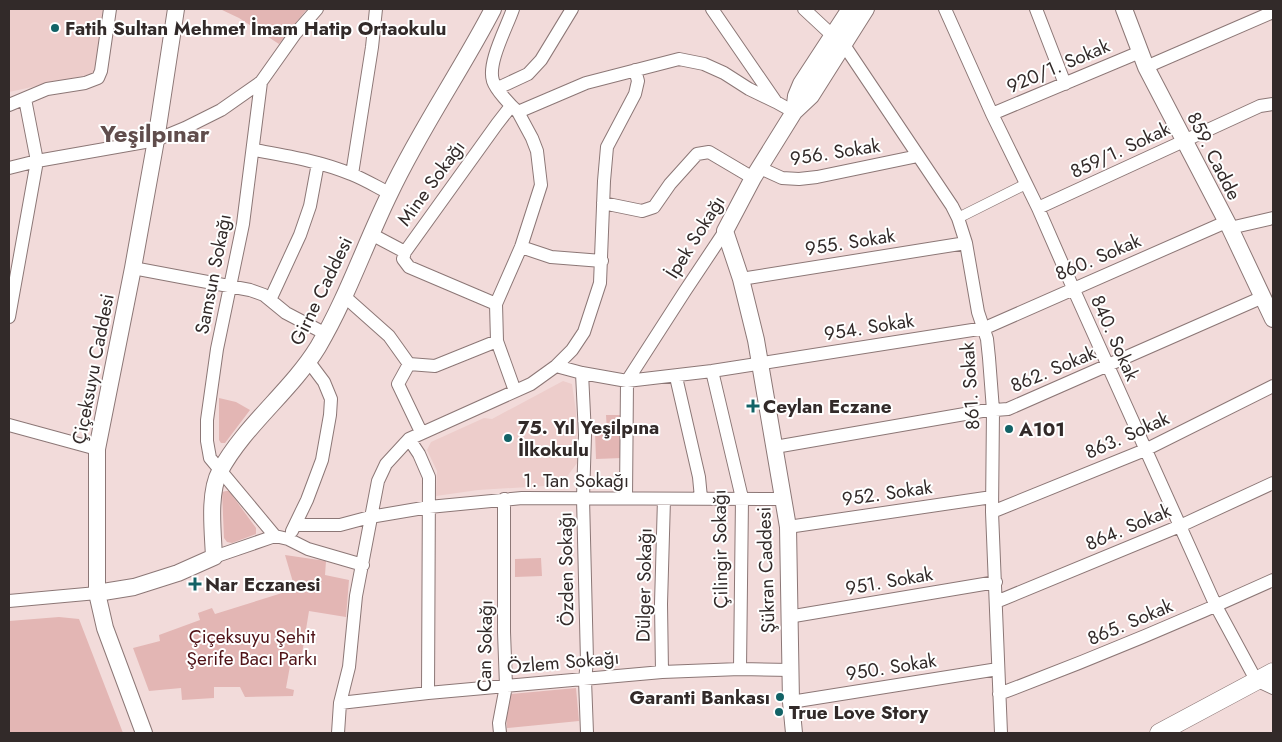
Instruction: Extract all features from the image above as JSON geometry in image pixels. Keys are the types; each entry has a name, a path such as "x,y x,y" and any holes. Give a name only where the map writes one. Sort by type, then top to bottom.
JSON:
{"main road":[{"path":"1165,732 1273,672"}],"street":[{"path":"9,105 48,90 85,83 98,78 101,71 110,9"},
{"name":"Çiçeksuyu Caddesi","path":"144,733 105,628 97,593 97,449 156,140 176,9"},
{"path":"9,168 36,161 156,140 221,110 261,82 295,34 317,9"},
{"path":"352,174 372,47 376,9"},
{"name":"Girne Caddesi","path":"214,557 214,486 220,471 238,444 309,362 326,334 389,193 437,105 475,43 493,9"},
{"path":"513,9 492,68 493,81 515,109 532,138 537,151 541,185 521,247 496,304 498,341 516,391"},
{"path":"498,88 528,74 541,60 572,9"},
{"path":"712,9 776,102"},
{"name":"861. Sokak","path":"804,9 839,41 952,206 966,243 978,312 987,339 993,410 992,512 1001,733"},
{"path":"839,41 850,9"},
{"path":"839,41 866,9"},
{"name":"840. Sokak","path":"945,9 992,114 1038,208 1072,288 1216,606 1256,680"},
{"path":"1036,9 1065,84"},
{"name":"859. Cadde","path":"1124,9 1143,60 1272,315"},
{"name":"920/1. Sokak","path":"992,114 1065,84 1143,60 1273,12"},
{"name":"İpek Sokağı","path":"628,381 684,291 725,231 756,173 794,112 811,96 839,41"},
{"path":"515,109 537,103 586,83 679,59 704,64 724,73 749,89 794,112"},
{"path":"338,733 340,703 349,667 356,596 370,517 378,482 386,464 409,439 421,432 531,384 556,366 572,350 584,332 600,283 607,146 636,94 638,81 635,70"},
{"name":"Samsun Sokağı","path":"261,82 254,150 243,224 217,349 208,420 208,441 210,458 275,536"},
{"path":"9,317 36,161 25,99"},
{"name":"859/1. Sokak","path":"1038,208 1260,106 1273,104"},
{"name":"Mine Sokağı","path":"371,234 405,252 497,124 515,109"},
{"path":"254,150 318,163 352,174 389,193"},
{"name":"956. Sokak","path":"603,203 642,211 654,207 670,184 697,154 709,152 756,173 799,179 918,156"},
{"path":"270,300 300,235 310,206 318,163"},
{"path":"958,218 1026,184"},
{"name":"860. Sokak","path":"984,328 1072,288 1228,225 1273,218"},
{"name":"Şükran Caddesi","path":"725,231 741,278 760,364 788,527 788,617 794,733"},
{"name":"955. Sokak","path":"741,278 966,243"},
{"path":"521,247 551,257 602,262"},
{"path":"405,252 403,259 409,267 496,304"},
{"path":"133,268 231,286 257,293 270,300 286,313 326,334"},
{"path":"344,296 389,336 409,364"},
{"name":"862. Sokak","path":"775,447 982,411 1008,409 1262,297"},
{"name":"954. Sokak","path":"556,366 582,374 628,381 676,377 984,328"},
{"path":"409,364 435,366 498,341"},
{"path":"288,539 307,500 322,460 330,415 331,399 324,382 309,362"},
{"path":"409,364 398,384 421,432"},
{"name":"Çilingir Sokağı","path":"712,371 742,498 740,669"},
{"name":"Özden Sokağı","path":"582,374 585,435 583,498 587,733"},
{"path":"676,377 699,477 701,498"},
{"path":"626,498 628,381"},
{"name":"863. Sokak","path":"992,512 1145,450 1273,386"},
{"path":"9,425 97,449"},
{"path":"409,439 419,454 429,477 428,693"},
{"name":"864. Sokak","path":"996,602 1180,526 1273,483"},
{"name":"952. Sokak","path":"788,527 992,497"},
{"name":"1. Tan Sokağı","path":"295,525 340,525 370,517 504,499 784,499"},
{"name":"Can Sokağı","path":"500,733 499,723 506,686 504,499"},
{"name":"Dülger Sokağı","path":"662,672 661,604 664,499"},
{"path":"9,600 97,593 134,587 169,576 214,557 275,536 288,539 308,549 363,565"},
{"name":"865. Sokak","path":"999,694 1070,667 1273,580"},
{"name":"951. Sokak","path":"788,617 996,582"},
{"name":"950. Sokak","path":"791,702 998,668"},
{"name":"Özlem Sokağı","path":"340,703 428,693 662,672 740,669 790,670"},
{"path":"1256,680 1273,688"}],"shaded area":[{"path":"9,9 103,9 96,73 9,92"},
{"name":"75. Yıl Yeşilpına İlkokulu","path":"563,381 572,384 576,412 577,463 561,485 478,490 436,496 437,471 427,450 431,442 484,418 492,419"}],"green space":[{"path":"220,9 307,9 279,44 239,18"},
{"path":"219,398 236,402 250,410 225,443 221,443 219,440"},
{"path":"606,415 620,415 622,458 596,459 595,432 607,431"},
{"path":"229,491 256,528 256,534 232,543 227,542 224,538 222,492"},
{"name":"Çiçeksuyu Şehit Şerife Bacı Parkı","path":"285,555 326,561 325,575 349,580 346,617 309,611 300,666 290,666 286,688 294,690 293,696 245,697 240,687 214,687 214,698 182,700 181,688 149,691 133,648 160,641 159,635 200,620 198,613 212,608 215,614 295,589"},
{"path":"541,558 542,576 515,577 515,559"},
{"path":"59,617 79,619 123,733 9,733 9,621"},
{"path":"576,688 579,721 507,728 505,703 511,694"}],"place":[{"name":"Fatih Sultan Mehmet İmam Hatip Ortaokulu","path":"55,28"},
{"name":"Ceylan Eczane","path":"753,406"},
{"name":"A101","path":"1009,429"},
{"name":"75. Yıl Yeşilpına İlkokulu","path":"508,438"},
{"name":"Nar Eczanesi","path":"195,584"},
{"name":"Garanti Bankası","path":"780,697"},
{"name":"True Love Story","path":"779,712"}],"district":[{"name":"Yeşilpınar","path":"155,133"}]}
